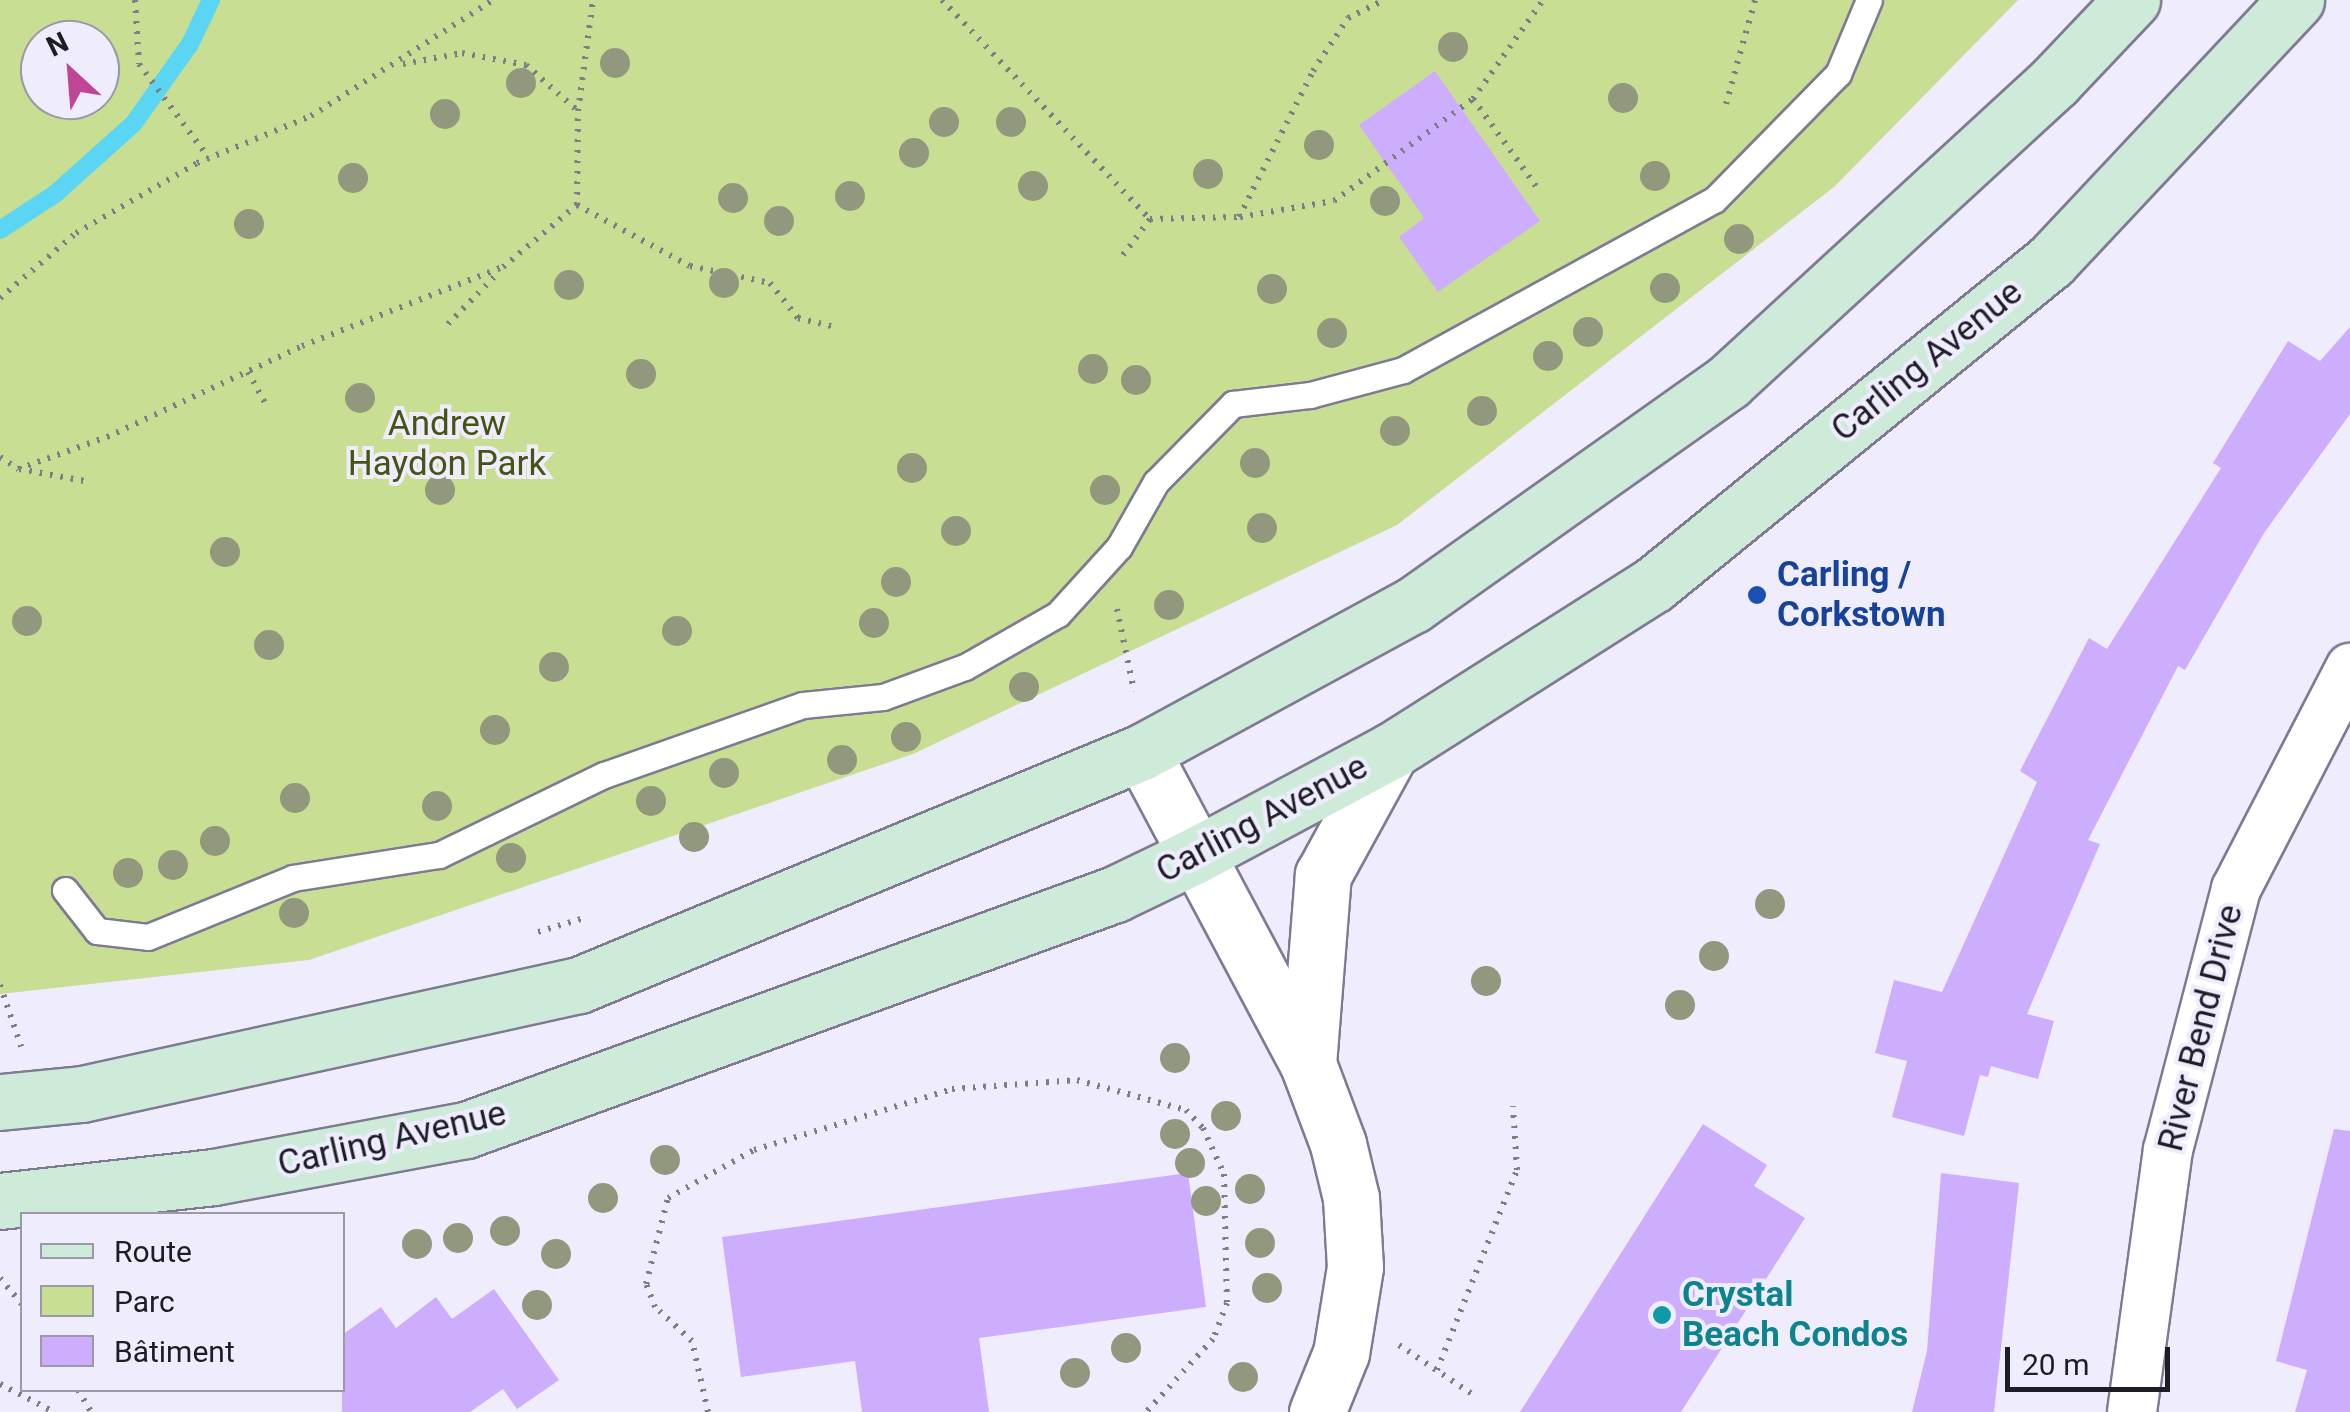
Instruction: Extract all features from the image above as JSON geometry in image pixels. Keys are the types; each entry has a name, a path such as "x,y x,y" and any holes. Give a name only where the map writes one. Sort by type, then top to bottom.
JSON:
{"main road":[{"path":"0,1102 82,1094 579,985 1142,752 1413,604 1728,382 2055,81 2132,0"},
{"name":"Carling Avenue","path":"0,1201 214,1178 466,1130 1115,894 1194,856 1390,752 1653,585 2051,261 2293,9"}],"street":[{"name":"River Bend Drive","path":"2132,1412 2168,1150 2236,890 2350,668"},
{"path":"1142,752 1308,1064 1351,1198 1356,1267 1341,1352 1317,1412"},
{"path":"1308,1064 1324,875 1390,752"}],"lane":[{"path":"65,890 96,931 148,937 293,878 439,855 604,774 803,705 883,697 965,667 1058,614 1108,560 1156,482 1233,404 1310,395 1403,370 1714,200 1838,74 1869,0"}],"path":[{"path":"135,0 140,64 208,157"},
{"path":"0,298 76,233 208,157 311,116 494,0"},
{"path":"448,324 503,268 578,204 578,112 593,0"},
{"path":"942,0 1150,220 1239,217 1334,201 1473,98 1543,0"},
{"path":"1239,217 1313,71 1348,18 1384,0"},
{"path":"1726,104 1755,0"},
{"path":"397,65 462,53 526,65 578,112"},
{"path":"1473,98 1536,186"},
{"path":"578,204 690,266 770,283 798,318 834,327"},
{"path":"1123,255 1150,220"},
{"path":"18,469 107,437 248,372 503,268"},
{"path":"248,372 264,403"},
{"path":"0,458 18,469 85,480"},
{"path":"1108,560 1134,691"},
{"path":"0,986 22,1048"},
{"path":"708,1412 692,1341 655,1307 646,1284 668,1198 754,1150 952,1089 1077,1080 1186,1110 1203,1128 1224,1174 1228,1303 1212,1339 1146,1412"},
{"path":"1437,1370 1517,1170 1513,1106"},
{"path":"0,1278 20,1302"},
{"path":"1348,1310 1476,1396"},
{"path":"0,1384 54,1412"}],"green space":[{"name":"Andrew Haydon Park","path":"0,0 2018,0 1834,187 1397,525 913,754 309,960 0,994"}],"building":[{"path":"1435,71 1540,221 1438,292 1399,237 1424,218 1359,125"},
{"path":"2350,327 2350,414 2264,533 2185,670 2178,666 2088,840 2100,844 2027,1014 2054,1021 2038,1079 1991,1066 1988,1077 1980,1075 1964,1136 1892,1117 1907,1061 1875,1053 1894,980 1942,992 2037,782 2020,771 2089,638 2107,649 2221,468 2213,463 2288,341 2320,361"},
{"name":"Crystal Beach Condos","path":"1703,1124 1767,1165 1754,1186 1805,1218 1681,1412 1520,1412"},
{"path":"2334,1129 2350,1131 2350,1412 2295,1412 2307,1370 2276,1361"},
{"path":"1188,1173 1206,1307 979,1338 989,1412 862,1412 855,1361 741,1377 722,1237"},
{"path":"1941,1173 2019,1183 1994,1412 1912,1412 1927,1351"},
{"path":"494,1289 559,1380 517,1409 503,1389 470,1412 342,1412 345,1333 381,1307 396,1328 436,1297 452,1319"}],"waterway":[{"path":"0,230 55,194 134,123 190,44 211,0"}],"place":[{"name":"Carling / Corkstown","path":"1757,595"},
{"name":"Crystal Beach Condos","path":"1662,1315"}]}
